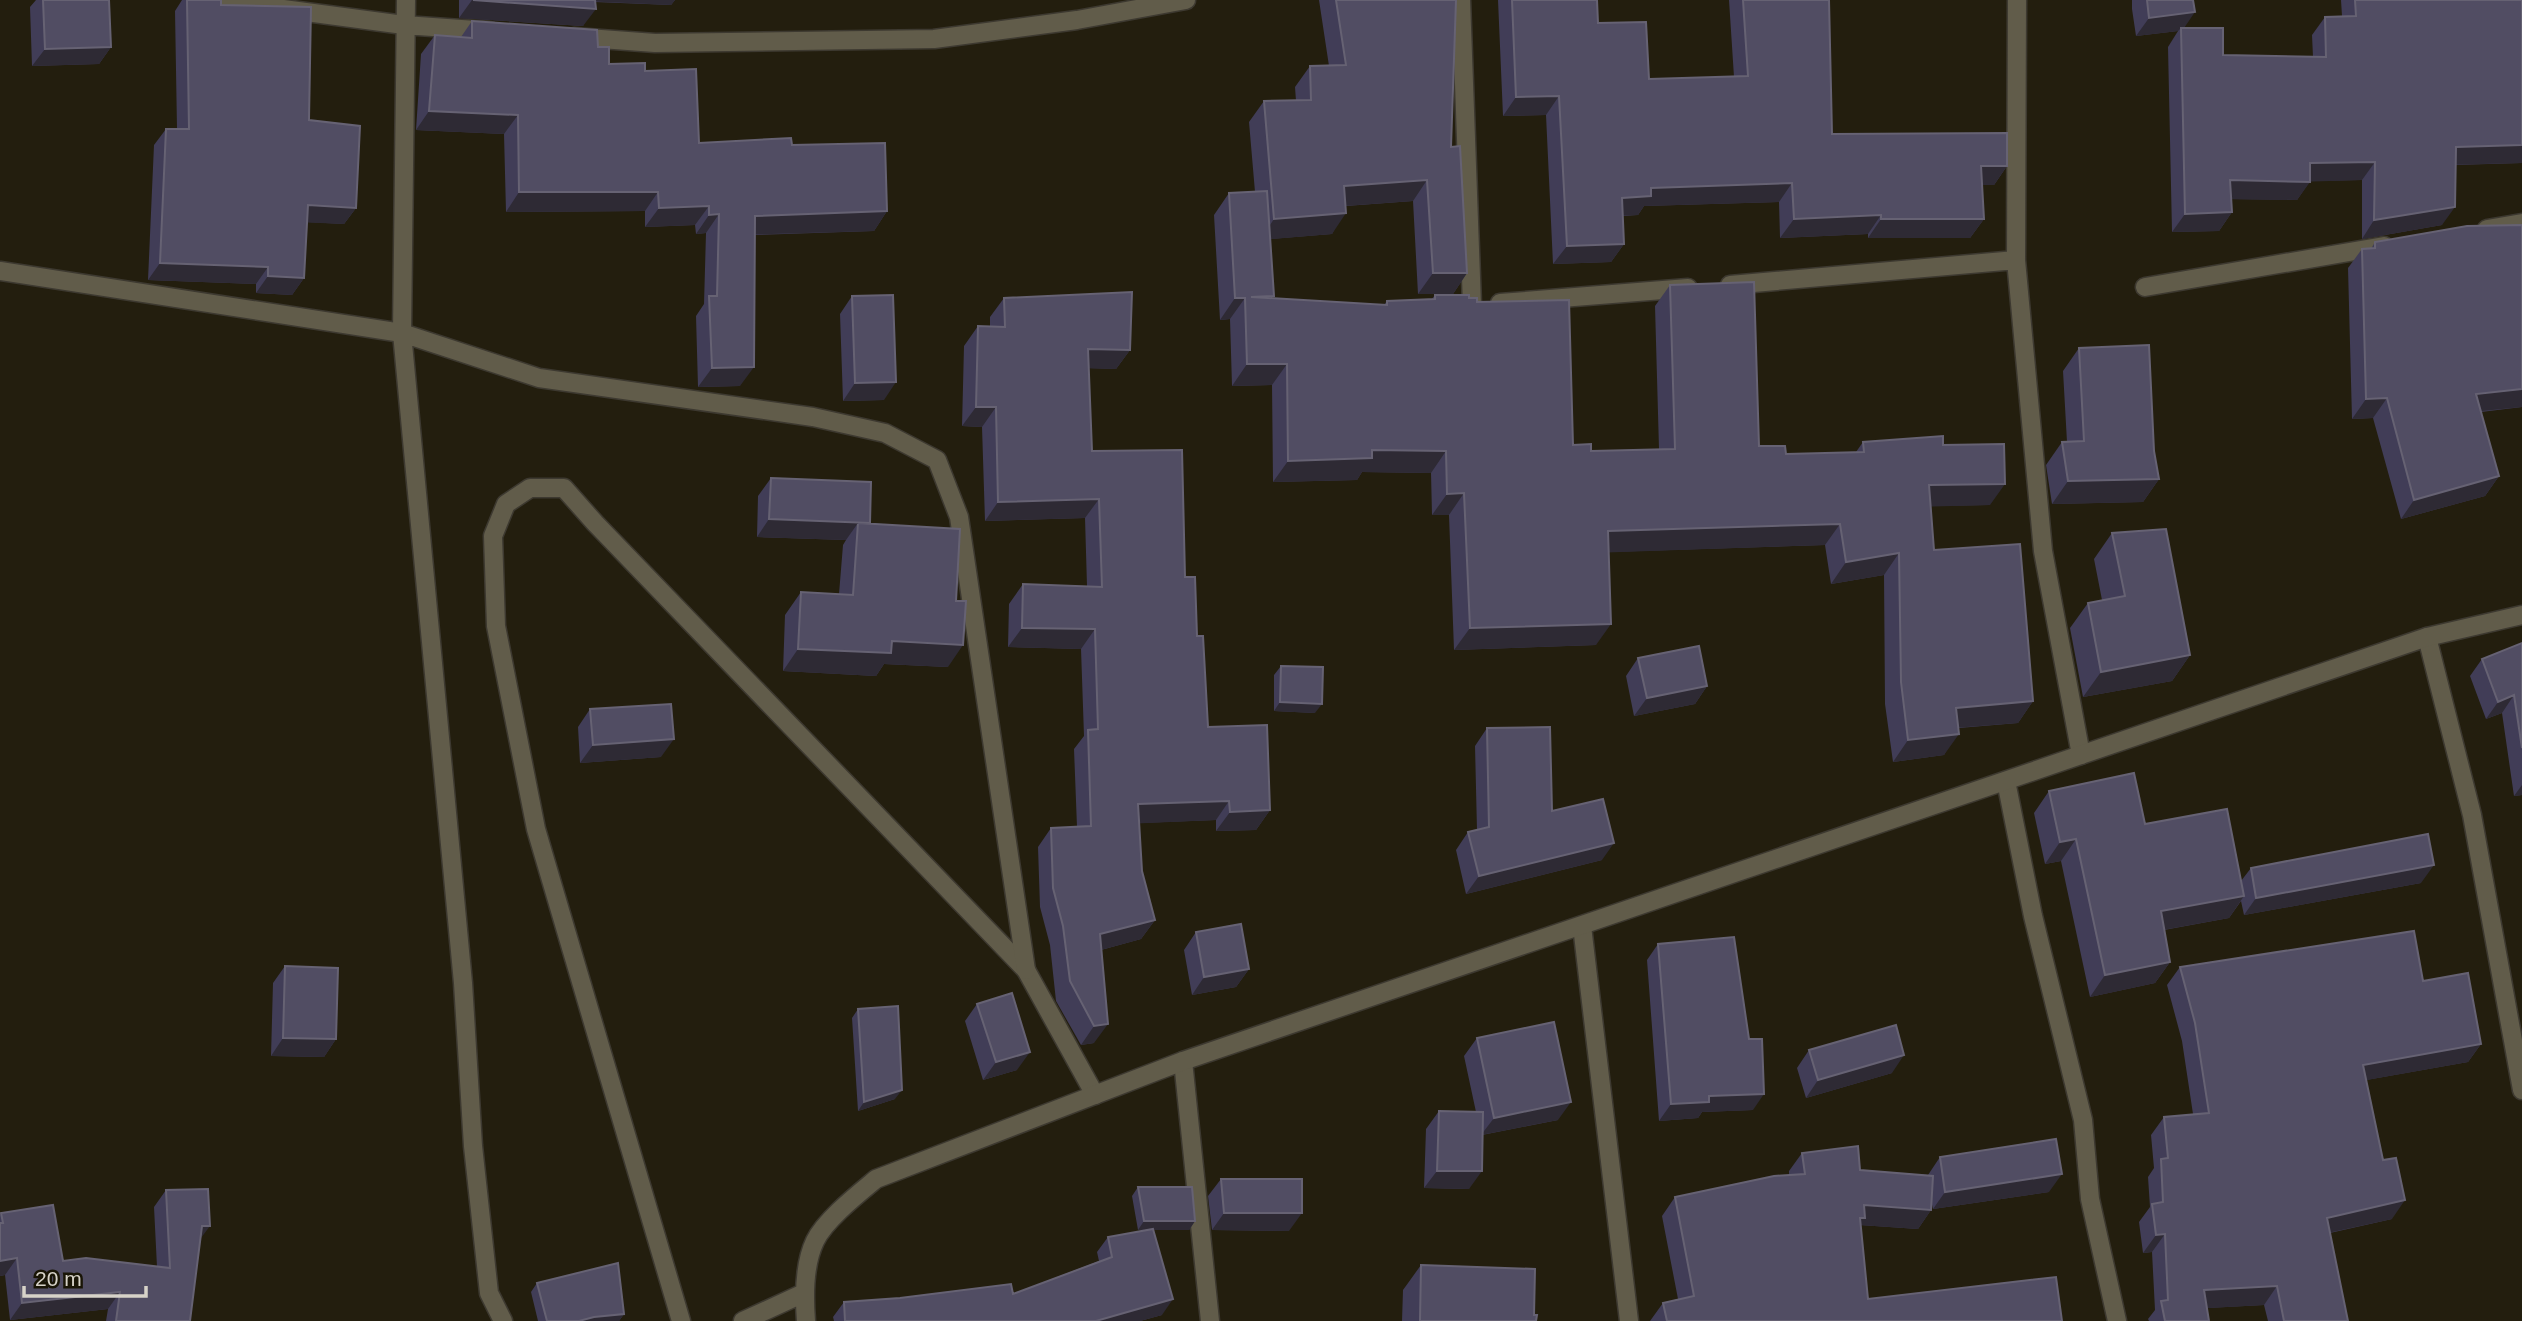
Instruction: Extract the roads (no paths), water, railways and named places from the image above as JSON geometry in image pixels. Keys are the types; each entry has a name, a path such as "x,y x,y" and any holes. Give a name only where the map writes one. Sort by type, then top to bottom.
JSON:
{"street":[{"path":"216,0 404,25 502,32"},
{"path":"406,0 402,333 463,983 473,1146 489,1293 503,1321"},
{"path":"557,36 655,43 934,39 1077,20 1186,0"},
{"path":"1461,0 1465,305 2016,260"},
{"path":"2017,0 2016,260 2043,551 2081,755"},
{"path":"2468,232 2522,223"},
{"path":"2145,287 2401,243"},
{"path":"0,271 402,333 539,378 813,417 885,433 937,460 959,517 1026,970"},
{"path":"681,1321 536,829 496,626 493,536 506,505 530,488 564,488 594,523 1026,970 1095,1095"},
{"path":"806,1321 804,1293 815,1240 848,1203 876,1179 1183,1061 2427,637 2522,615"},
{"path":"2427,637 2472,815 2522,1090"},
{"path":"2006,781 2033,916 2083,1120 2090,1199 2117,1321"},
{"path":"1582,926 1629,1321"},
{"path":"1183,1061 1210,1321"},
{"path":"743,1321 804,1293"}]}
